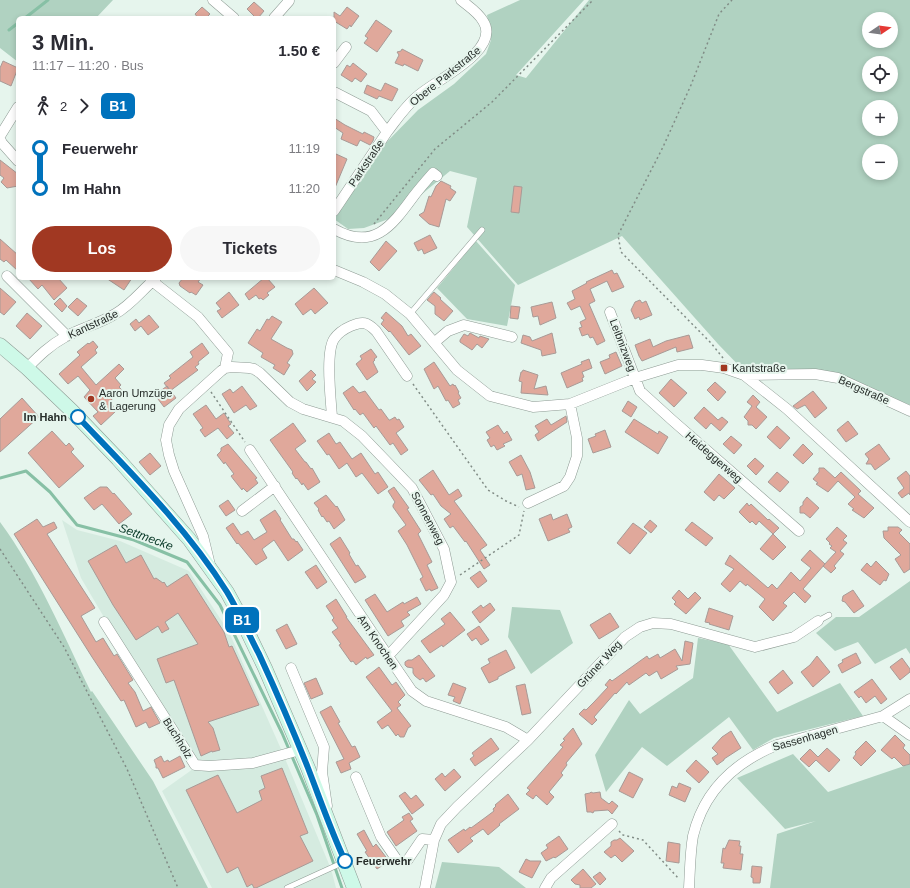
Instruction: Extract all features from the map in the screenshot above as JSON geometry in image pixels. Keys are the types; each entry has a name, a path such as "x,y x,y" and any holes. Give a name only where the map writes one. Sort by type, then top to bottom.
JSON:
{"street":[{"path":"213,0 232,16"},
{"name":"Obere Parkstraße","path":"387,132 418,95 470,58 483,46 486,34 484,22 477,13 461,0"},
{"path":"276,16 289,1"},
{"path":"336,60 346,47"},
{"name":"Parkstraße","path":"336,93 371,111 387,132 336,207"},
{"path":"16,110 0,136 2,143 16,159"},
{"path":"336,230 358,238 373,236 381,232 396,220 433,173 437,176"},
{"path":"336,271 385,294 410,314 457,370 490,396 533,407 570,404 635,378 678,365 702,365 724,368 744,375 787,409 910,522"},
{"path":"7,276 67,336"},
{"name":"Kantstraße","path":"27,368 48,347 67,336 114,315 126,307 152,280"},
{"path":"154,280 198,317 228,353 225,368 179,409 169,425 166,440 174,471 203,536 211,570"},
{"name":"Leibnizweg","path":"610,312 635,378"},
{"path":"332,417 330,348 334,338 346,328 366,323 373,328 408,376"},
{"path":"435,342 448,331 464,326 512,337"},
{"path":"0,345 27,368 72,411 118,459 189,539 227,592 265,668 354,888"},
{"name":"Sonnenweg","path":"225,368 240,367 254,369 290,402 303,409 343,421 362,436 412,488 444,549 451,582"},
{"name":"Bergstraße","path":"744,375 815,374 838,378 910,411"},
{"name":"Heideggerweg","path":"635,378 640,391 799,531"},
{"path":"528,503 564,486 570,477 577,456 577,438 570,404"},
{"name":"Am Knochen","path":"250,450 412,691 426,701 506,727 528,740"},
{"path":"242,511 274,486"},
{"path":"388,656 444,595 451,582"},
{"name":"Grüner Weg","path":"425,888 434,840 441,824 528,740 625,637 640,627 653,623 671,624 755,646 794,637 818,621"},
{"name":"Buchholz","path":"104,622 195,765 209,766 253,763 298,750"},
{"path":"291,668 324,746 322,772 330,828"},
{"name":"Sassenhagen","path":"686,885 693,836 701,814 710,797 728,774 740,764 777,745 883,716 910,699"},
{"path":"883,716 910,735"},
{"path":"356,777 381,836 397,860 407,861 422,839 434,840"},
{"path":"545,888 551,878 612,824"}],"lane":[{"path":"410,314 482,230"},
{"path":"818,621 829,615"},
{"path":"287,888 343,862"}],"path":[{"path":"372,225 435,149 492,102 593,0"},
{"path":"732,0 719,14 691,85 663,147 618,235 621,252 712,343 732,371"},
{"path":"408,376 488,490 506,501 520,507 528,503"},
{"path":"206,385 250,450"},
{"path":"451,582 519,535 522,517"},
{"path":"0,549 64,647 127,769 178,888"},
{"path":"612,824 623,835 643,840 686,885"}],"shaded area":[{"path":"0,0 113,0 98,16 16,16 16,60 0,48"},
{"path":"520,0 584,0 516,75 526,78 589,0 910,0 910,405 840,376 745,372 718,344 622,236 518,285 467,227 477,178 450,171 394,217 364,228 348,229 336,220 336,216 380,149 418,110 454,84 486,54 491,40 487,15"},
{"path":"476,241 515,285 507,326 467,319 437,288"},
{"path":"62,520 77,530 120,541 189,571 229,632 281,749 331,869 336,888 212,888 162,791 193,769 81,578"},
{"path":"0,522 38,583 91,692 92,691 153,781 208,888 0,888"},
{"path":"910,581 910,654 906,648 875,664 858,642 835,651 816,633 836,617 859,617"},
{"path":"512,607 560,610 573,643 531,674 508,637"},
{"path":"698,638 728,644 777,712 840,683 863,716 774,738 753,750 729,717 667,766 642,747 606,792 595,755 629,700 640,714 693,678"},
{"path":"793,754 828,792 910,764 910,888 770,888 777,834 816,821 785,829 737,778"},
{"path":"442,862 499,867 526,888 435,888"}],"building":[{"path":"254,2 264,11 260,16 254,16 247,9"},
{"path":"202,7 210,14 208,16 196,16 195,14"},
{"path":"347,7 359,16 351,27 350,25 347,29 336,22 334,12 340,16"},
{"path":"376,20 392,31 377,52 364,43 368,38 365,36"},
{"path":"402,49 423,60 418,71 404,64 403,66 395,63 399,55 397,52 401,51"},
{"path":"3,61 16,67 16,73 11,86 0,81 0,68"},
{"path":"353,63 367,74 361,82 355,78 352,82 341,75 347,65 350,67"},
{"path":"385,83 398,89 392,101 379,96 377,99 364,93 367,85 381,91"},
{"path":"336,119 363,134 364,132 374,137 370,145 360,140 357,146 341,139 343,133 336,128"},
{"path":"336,154 347,159 336,185"},
{"path":"0,160 16,172 16,186 7,188 1,182 4,178 0,175"},
{"path":"441,181 451,186 450,188 456,192 450,201 446,199 439,227 429,224 419,215 424,212 429,196 431,197 436,186"},
{"path":"514,186 522,187 519,213 511,212"},
{"path":"430,235 437,248 424,254 422,249 418,251 414,243"},
{"path":"0,239 16,253 16,269 6,260 4,262 0,259"},
{"path":"386,241 397,251 379,271 370,262"},
{"path":"612,270 614,274 617,273 624,287 612,292 607,281 590,289 595,301 589,304 605,341 597,345 593,337 590,338 588,334 582,336 579,328 582,327 580,322 586,319 580,306 571,310 567,303 575,299 572,291 587,283 586,282"},
{"path":"30,280 60,280 67,288 54,300 42,285 38,289"},
{"path":"109,280 131,280 124,290"},
{"path":"181,280 200,280 198,282 203,285 196,295 180,286 179,283"},
{"path":"262,280 269,280 275,287 267,293 269,295 263,300 261,298 259,299 256,295 249,300 245,294"},
{"path":"0,288 16,302 4,315 0,312"},
{"path":"314,288 328,303 315,314 311,309 303,315 295,304"},
{"path":"229,292 239,305 222,318 217,311 221,309 216,303"},
{"path":"434,292 453,311 444,321 435,314 435,306 427,300"},
{"path":"60,298 67,306 62,312 54,304"},
{"path":"77,298 87,306 78,316 68,307"},
{"path":"640,300 642,303 646,301 652,315 640,320 639,317 635,319 631,310 635,302"},
{"path":"552,302 556,318 540,325 538,316 533,317 531,307"},
{"path":"511,306 520,307 518,319 510,318"},
{"path":"386,312 402,326 408,336 411,334 421,346 409,355 390,331 389,332 381,324 384,320 381,318"},
{"path":"27,313 42,326 30,339 16,326"},
{"path":"149,315 159,327 148,335 141,326 135,331 130,324 136,319 139,323"},
{"path":"272,316 282,322 271,339 292,350 293,354 287,363 290,365 284,375 273,368 275,365 261,357 263,353 248,343 257,329 260,331 267,319 269,320"},
{"path":"470,333 479,338 480,336 489,339 482,348 477,344 472,350 460,342 464,334 468,336"},
{"path":"552,333 556,353 542,356 541,350 521,343 523,335 530,337 532,341"},
{"path":"689,335 693,348 677,352 676,347 642,361 635,345 650,339 653,347 666,341"},
{"path":"93,341 98,347 95,350 97,353 81,367 96,385 119,364 124,369 115,378 121,385 119,387 122,390 110,401 116,411 101,425 93,416 98,412 84,397 90,390 78,376 68,384 59,374 80,355 77,352"},
{"path":"202,343 209,353 198,362 199,364 195,367 198,370 170,391 164,383 171,378 169,376 193,357 190,352"},
{"path":"371,349 377,357 373,362 378,372 367,380 356,364 362,359 360,356"},
{"path":"616,352 622,366 605,374 600,362 610,358 609,355"},
{"path":"589,359 592,368 582,372 584,377 582,378 583,381 567,388 561,373 582,364 581,362"},
{"path":"434,362 450,386 453,384 454,386 455,385 459,392 458,393 461,398 458,400 460,404 453,408 448,400 446,401 438,386 434,389 424,369"},
{"path":"311,370 316,375 312,379 316,382 307,391 299,381"},
{"path":"523,370 538,375 534,389 546,386 548,395 521,393 522,382 519,381"},
{"path":"671,379 687,393 674,407 659,393"},
{"path":"715,382 726,392 718,401 707,390"},
{"path":"167,386 176,398 164,407 155,395"},
{"path":"242,386 257,406 250,410 246,405 234,413 222,394 230,389 233,393"},
{"path":"353,386 359,393 365,391 379,410 381,409 389,420 395,417 397,420 399,419 404,427 396,433 408,450 401,455 393,443 390,445 376,426 374,428 363,413 360,415 355,409 354,410 343,393"},
{"path":"813,391 827,408 815,418 805,405 797,409 793,406"},
{"path":"753,395 760,402 756,407 767,417 756,429 752,425 748,425 748,421 744,417 752,406 747,402"},
{"path":"22,398 39,417 0,452 0,419"},
{"path":"628,401 637,407 631,417 622,411"},
{"path":"206,405 216,419 224,413 231,424 228,426 234,433 227,439 218,428 205,437 200,430 203,428 193,414"},
{"path":"704,407 718,420 722,417 728,422 720,431 711,423 706,429 694,418"},
{"path":"566,416 567,422 538,441 535,435 539,432 535,426 547,419 551,425"},
{"path":"634,419 658,434 659,431 668,437 658,454 625,432"},
{"path":"848,421 858,434 846,442 837,430"},
{"path":"293,423 306,441 295,449 311,469 312,468 320,482 308,490 303,483 302,485 297,478 296,479 292,473 293,472 270,440"},
{"path":"498,425 504,434 507,431 512,440 503,444 505,446 497,450 494,445 491,447 487,440 490,438 486,432"},
{"path":"777,426 790,438 780,449 767,437"},
{"path":"605,430 611,447 593,453 588,439"},
{"path":"52,431 66,446 69,443 74,449 71,452 84,466 59,488 28,453"},
{"path":"329,433 336,444 340,442 352,459 361,453 375,474 378,472 388,487 378,494 362,473 356,477 347,463 339,469 329,454 327,455 317,441"},
{"path":"731,436 742,445 734,454 723,444"},
{"path":"228,444 257,478 255,479 258,483 247,492 243,488 242,490 231,476 234,474 225,462 224,464 217,455 221,451 221,448"},
{"path":"803,444 813,454 803,464 793,455"},
{"path":"879,444 890,459 875,470 871,464 866,464 869,459 865,454"},
{"path":"150,453 161,466 150,475 139,462"},
{"path":"521,455 530,472 535,488 526,490 522,474 517,476 509,462"},
{"path":"755,458 764,466 756,475 747,466"},
{"path":"819,468 824,468 835,478 841,472 861,491 858,494 874,508 864,518 852,510 854,509 848,504 855,497 838,481 828,492 816,484 818,483 813,479 819,472"},
{"path":"433,470 449,495 458,489 462,496 454,501 487,545 480,550 490,565 484,569 466,541 465,542 453,526 450,528 444,519 451,514 441,506 433,494 431,495 419,480"},
{"path":"906,471 910,476 910,495 909,493 902,498 898,493 904,488 897,478"},
{"path":"777,472 789,482 780,492 768,482"},
{"path":"719,474 735,488 724,499 719,495 714,501 704,492"},
{"path":"100,487 107,487 132,514 119,524 102,504 94,510 84,498"},
{"path":"394,487 409,508 407,509 421,531 418,534 432,562 427,565 438,588 431,591 430,589 426,591 420,579 423,577 407,545 398,531 406,525 393,507 395,502 388,491"},
{"path":"326,495 336,507 337,506 345,520 334,529 329,521 327,522 323,516 322,517 318,510 319,509 314,503"},
{"path":"807,497 819,508 810,518 804,513 800,513 800,507 803,505 803,502"},
{"path":"228,500 235,510 226,516 219,506"},
{"path":"747,503 749,506 751,504 779,528 773,534 759,521 756,525 752,521 750,523 739,512"},
{"path":"275,510 292,539 296,542 297,541 303,550 288,561 274,540 262,549 267,558 256,565 238,543 237,544 226,528 233,523 241,535 248,531 254,540 267,532 260,520"},
{"path":"551,514 553,520 567,514 572,527 568,529 570,532 548,541 539,519"},
{"path":"37,519 43,527 54,522 57,528 47,534 95,608 81,616 96,642 103,638 114,656 117,654 133,680 128,683 135,692 143,711 151,707 160,723 149,728 146,722 136,727 124,700 121,701 14,534"},
{"path":"650,520 657,526 651,533 644,527"},
{"path":"692,522 713,538 706,546 685,530"},
{"path":"633,523 647,533 630,554 617,543"},
{"path":"837,527 847,536 843,540 847,543 840,551 844,554 834,566 836,568 831,573 823,566 836,552 830,548 832,546 826,539"},
{"path":"888,527 898,527 902,530 899,533 910,544 910,569 904,573 895,559 901,555 884,538 883,531 888,531"},
{"path":"773,534 786,547 773,560 760,549"},
{"path":"340,537 356,566 358,565 366,577 355,583 330,544"},
{"path":"116,545 126,563 141,555 154,579 156,578 163,583 164,582 167,587 187,574 224,632 229,647 232,646 259,705 208,722 213,728 220,750 212,751 201,756 174,680 166,683 157,659 198,644 178,613 165,622 169,629 162,633 158,626 136,640 113,605 88,561"},
{"path":"810,550 825,564 803,589 811,596 805,603 794,592 783,603 787,606 773,621 759,607 765,599 747,584 746,586 740,581 730,592 721,584 734,569 725,564 730,555 768,588 772,584 777,589 791,572 800,581 811,568 801,560"},
{"path":"876,561 889,574 886,581 884,580 880,585 861,570 867,563 871,567"},
{"path":"316,565 327,582 317,589 305,572"},
{"path":"480,571 487,581 478,588 470,578"},
{"path":"679,590 688,599 695,592 701,598 686,614 674,604 676,602 672,598"},
{"path":"853,590 864,606 854,613 845,602 842,601 843,596"},
{"path":"375,594 387,612 403,602 404,604 417,597 421,604 407,612 410,615 401,621 404,626 388,636 365,600"},
{"path":"336,599 346,617 374,655 367,659 366,657 356,665 353,661 351,662 332,632 338,628 332,620 334,618 326,606"},
{"path":"490,603 495,610 480,623 472,612 481,605 483,608"},
{"path":"709,608 733,616 729,630 705,622"},
{"path":"450,612 465,630 443,647 442,645 430,653 421,641 445,624 441,619"},
{"path":"610,613 619,627 599,639 590,625"},
{"path":"287,624 297,644 286,649 276,630"},
{"path":"479,626 489,640 481,645 476,638 472,641 467,634"},
{"path":"685,641 693,643 690,664 676,666 678,669 661,679 657,671 649,676 646,673 629,685 627,682 594,717 597,720 592,725 579,714 584,709 586,710 608,687 605,685 610,679 612,681 647,656 649,659 658,654 660,658 675,649 682,661"},
{"path":"506,650 515,668 489,683 481,668 490,663 488,659"},
{"path":"856,653 861,663 842,673 838,665 843,662 842,660"},
{"path":"419,655 435,676 426,682 423,678 420,680 415,676 413,673 413,668 405,665 405,662 412,660"},
{"path":"817,656 830,672 813,687 801,672 810,665"},
{"path":"902,658 910,669 910,672 900,680 890,667"},
{"path":"379,667 392,685 396,682 405,695 398,702 401,705 397,708 411,726 408,728 404,737 400,737 398,734 396,736 388,725 382,729 377,722 392,711 366,677"},
{"path":"783,670 793,683 778,694 769,682"},
{"path":"316,678 323,694 311,699 304,683"},
{"path":"872,679 887,699 881,704 875,696 866,703 861,696 859,698 854,692"},
{"path":"453,683 466,688 460,704 453,701 455,697 448,695"},
{"path":"525,684 531,713 522,715 516,686"},
{"path":"331,706 340,722 338,723 352,747 355,746 360,757 349,763 351,769 341,773 336,762 344,759 320,712"},
{"path":"573,728 582,744 566,763 567,765 561,773 563,775 549,792 554,797 547,805 536,795 533,799 526,794 530,790 527,788 563,747 560,745 565,740 563,739"},
{"path":"731,731 741,748 717,765 712,758 718,754 712,748 722,737"},
{"path":"895,735 905,745 903,748 910,755 910,764 903,766 894,757 892,759 881,750"},
{"path":"491,738 499,749 475,766 470,759 474,756 472,753"},
{"path":"866,741 876,751 861,766 853,758 856,754 855,752"},
{"path":"827,748 840,760 829,772 816,760 809,767 800,759 810,749 818,757"},
{"path":"161,756 164,762 168,760 169,762 180,756 185,767 163,778 158,768 156,768 154,760"},
{"path":"696,760 709,772 699,783 686,771"},
{"path":"282,768 308,833 300,836 313,861 256,888 254,888 252,884 247,887 238,867 227,873 186,790 218,775 237,813 262,800 259,791 265,788 261,776"},
{"path":"454,769 461,777 445,791 435,779 442,773 445,777"},
{"path":"629,772 643,779 633,798 619,791"},
{"path":"679,783 691,788 685,802 669,795 672,786 677,788"},
{"path":"405,792 411,799 416,795 424,805 412,814 399,796"},
{"path":"600,792 601,798 609,804 612,801 618,806 612,814 608,810 594,811 593,813 587,812 585,794"},
{"path":"508,794 519,809 499,824 500,825 488,835 483,829 470,838 473,841 458,853 448,840 464,829 465,831 470,827 471,828 494,811 493,809 496,806 495,805"},
{"path":"409,813 413,819 410,821 417,831 396,846 387,832 404,820 402,817"},
{"path":"364,830 373,847 376,844 389,861 377,869 365,852 367,851 357,834"},
{"path":"559,836 568,849 555,858 554,857 546,861 541,853 548,848 546,845"},
{"path":"620,838 634,851 622,862 615,855 611,858 604,852 611,846 611,842"},
{"path":"729,840 740,841 740,854 743,854 741,870 723,868 724,863 721,863 723,848 725,849"},
{"path":"668,842 680,844 679,863 666,861"},
{"path":"526,859 530,861 541,861 532,878 519,872"},
{"path":"752,866 762,867 760,883 753,883 753,878 751,877"},
{"path":"583,869 596,884 591,888 580,888 580,885 575,884 571,880"},
{"path":"600,872 606,879 600,885 593,877"}],"waterway":[{"path":"28,16 48,0"},
{"path":"9,30 16,25"},
{"name":"Settmecke","path":"0,478 26,471 50,492 77,525 134,540 187,562 220,605 282,733 317,815 342,888"}],"bus line":[{"name":"B1","path":"78,417 118,459 189,539 227,592 265,668 308,768 330,828 345,861"}],"place":[{"name":"Kantstraße","path":"724,368"},
{"name":"Aaron Umzüge & Lagerung","path":"91,399"},
{"name":"Im Hahn","path":"78,417"},
{"name":"Feuerwehr","path":"345,861"}]}
